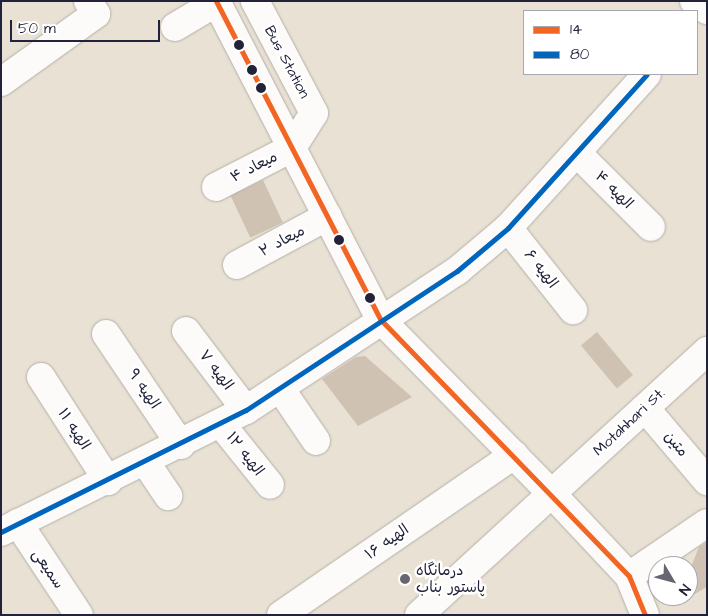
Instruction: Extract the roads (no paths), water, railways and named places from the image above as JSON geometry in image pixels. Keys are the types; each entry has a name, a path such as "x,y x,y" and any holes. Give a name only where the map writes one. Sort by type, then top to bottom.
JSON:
{"street":[{"path":"1,82 96,14 88,1"},
{"name":"Bus Station","path":"255,1 314,113 292,148"},
{"path":"175,27 217,2 381,320 504,462 552,494 629,576 645,615"},
{"path":"10,528 146,463 246,410 458,271 508,228 578,154 646,75"},
{"name":"میعاد ۴","path":"216,187 292,148"},
{"name":"الهیه ۴","path":"578,154 650,227"},
{"name":"میعاد ۲","path":"237,265 328,216"},
{"name":"الهیه ۶","path":"508,228 573,310"},
{"name":"الهیه ۷","path":"186,331 246,410"},
{"name":"الهیه ۹","path":"106,334 181,444"},
{"name":"Motahhari St.","path":"419,615 707,351"},
{"name":"الهیه ۱۱","path":"41,377 108,481"},
{"path":"280,388 316,441"},
{"name":"متین","path":"645,408 707,481"},
{"name":"الهیه ۱۲","path":"221,424 270,485"},
{"name":"الهیه ۱۶","path":"281,615 504,462"},
{"path":"146,463 168,496"},
{"path":"629,576 707,523"},
{"name":"سمیعی","path":"10,528 79,615"}],"place":[{"name":"درمانگاه پاستور بناب","path":"405,579"}]}
